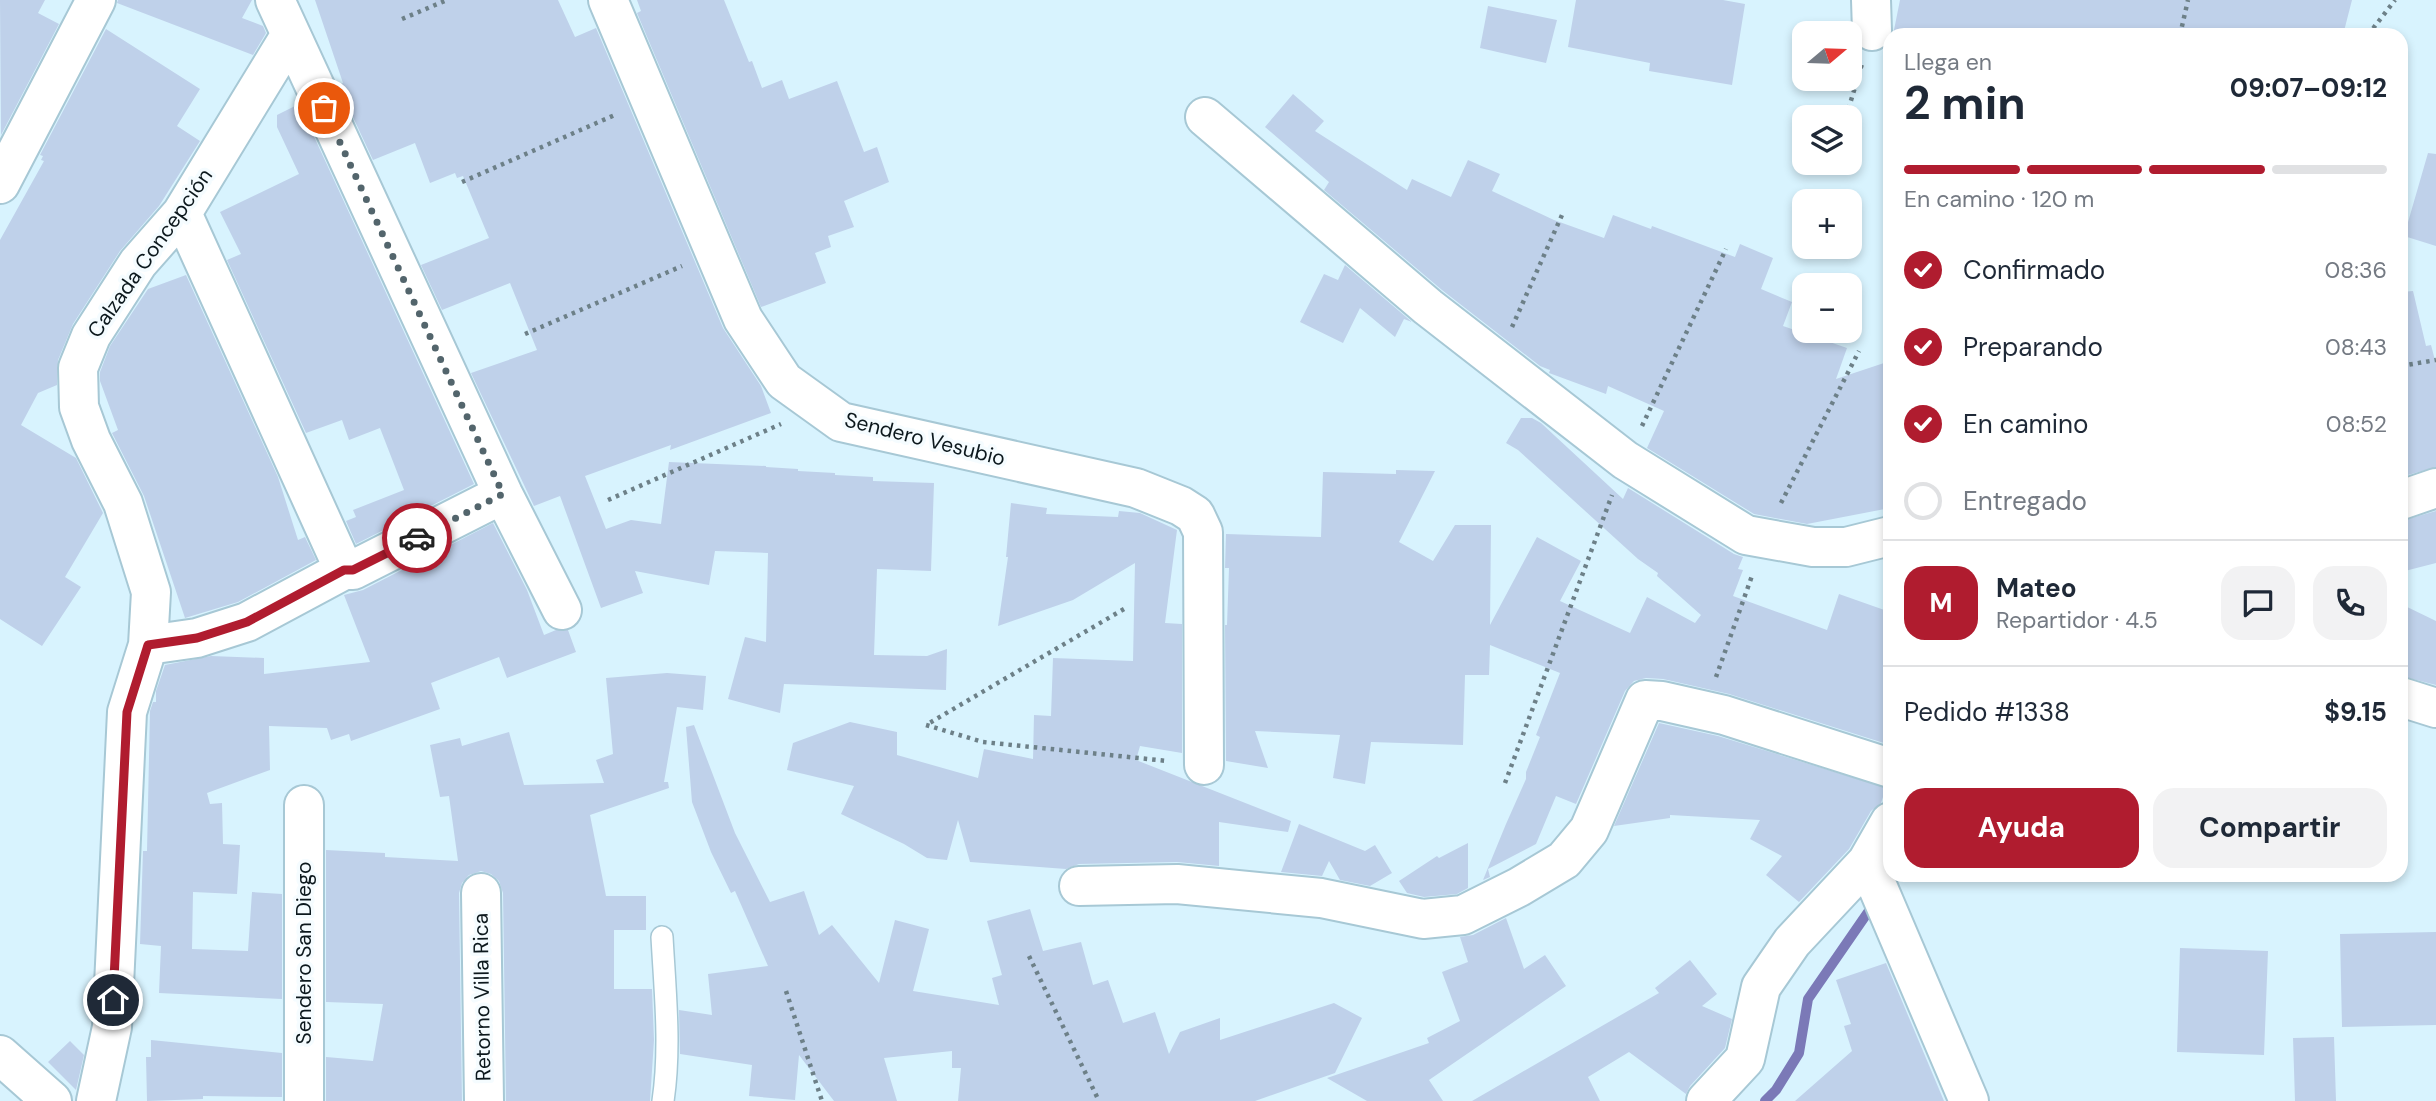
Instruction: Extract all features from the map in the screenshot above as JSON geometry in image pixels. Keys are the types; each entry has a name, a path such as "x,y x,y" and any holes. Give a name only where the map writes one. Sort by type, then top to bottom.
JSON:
{"street":[{"path":"4,167 96,0"},
{"path":"275,0 503,494 562,610"},
{"name":"Sendero Vesubio","path":"608,0 743,319 784,381 841,422 1136,488 1181,506 1195,515 1203,532 1204,765"},
{"name":"Calzada Concepción","path":"96,1101 112,1027 127,712 148,645 151,592 122,503 91,440 79,407 78,368 91,336 138,263 182,213 290,36"},
{"path":"1205,117 1428,307 1625,460 1746,535 1813,547 1846,547 1883,538"},
{"path":"182,213 344,570"},
{"path":"2408,498 2436,488"},
{"path":"148,645 197,638 247,622 344,570 353,570 503,494"},
{"path":"2408,699 2436,708"},
{"path":"1079,886 1177,884 1321,898 1423,919 1463,915 1520,887 1564,860 1589,830 1645,700 1662,701 1724,715 1883,766"},
{"name":"Sendero San Diego","path":"304,805 304,1101"},
{"path":"1706,1101 1745,1059 1761,987 1792,942 1867,862 1883,834"},
{"path":"1867,862 1969,1101"},
{"name":"Retorno Villa Rica","path":"481,894 484,1101"},
{"path":"0,1055 52,1101"}],"lane":[{"path":"662,937 665,1000 663,1101"}],"path":[{"path":"402,19 447,0"},
{"path":"2182,28 2188,0"},
{"path":"2373,28 2395,0"},
{"path":"1849,105 1871,16"},
{"path":"462,182 650,99"},
{"path":"1496,360 1562,215"},
{"path":"1505,783 1625,460 1727,250"},
{"path":"525,334 715,251"},
{"path":"2408,365 2436,360"},
{"path":"608,500 820,407"},
{"path":"1124,609 926,725 983,742 1204,765"},
{"path":"1029,956 1099,1101"},
{"path":"786,991 822,1101"}],"building":[{"path":"0,0 45,0 38,13 59,24 1,135"},
{"path":"118,0 252,0 242,18 263,26 266,33 253,55 117,3"},
{"path":"315,0 558,0 575,37 596,28 723,328 761,386 771,413 670,450 671,445 585,476 606,529 631,520 661,524 669,462 766,466 873,477 873,481 934,483 931,571 877,569 874,655 927,656 947,649 946,690 784,684 780,713 728,699 745,637 766,642 768,553 715,551 709,585 635,571 643,593 601,608 560,496 534,506 471,373 537,350 510,283 442,310 421,265 489,238 463,176 457,178 455,173 430,183 415,143 373,160 338,85 343,83"},
{"path":"637,0 724,0 762,88 782,80 789,99 837,81 864,152 877,147 889,182 844,201 854,227 828,236 831,247 815,253 826,283 761,307 637,13 641,11"},
{"path":"1576,0 1723,0 1745,4 1732,85 1649,71 1650,63 1568,47"},
{"path":"1900,0 2352,0 2345,28 1894,28"},
{"path":"1488,6 1557,20 1546,63 1480,48"},
{"path":"106,29 200,89 177,126 200,141 159,206 120,251 73,324 58,360 57,385 38,393 21,425 76,458 103,513 65,577 81,587 42,646 0,619 0,240 44,161 40,155"},
{"path":"1293,94 1324,121 1315,131 1407,190 1412,179 1451,197 1468,160 1500,174 1492,191 1554,220 1604,238 1613,215 1651,229 1652,226 1735,257 1740,244 1773,258 1761,289 1792,302 1783,326 1792,329 1792,343 1832,343 1847,348 1836,379 1883,363 1883,509 1807,524 1754,514 1647,448 1664,411 1608,386 1606,394 1549,373 1550,370 1540,366 1442,290 1324,190 1329,182 1265,127"},
{"path":"299,104 474,484 356,544 346,521 356,517 353,510 404,490 380,428 349,440 342,420 306,433 227,260 241,254 220,212 299,174 277,127 277,115"},
{"path":"2428,153 2436,154 2436,246 2408,237 2408,222"},
{"path":"1345,265 1412,322 1404,319 1395,337 1360,308 1343,343 1300,322 1324,274 1338,280"},
{"path":"186,275 278,477 298,540 305,537 316,560 238,602 185,618 144,496 112,433 118,430 100,381 100,372 110,346 148,289"},
{"path":"2408,291 2413,291 2426,346 2431,345 2436,364 2436,467 2408,475"},
{"path":"1521,418 1532,418 1541,423 1623,499 1628,488 1743,557 1738,569 1743,570 1733,596 1827,630 1839,594 1883,610 1883,743 1729,694 1663,679 1646,678 1634,681 1625,691 1576,804 1556,796 1536,844 1488,869 1490,877 1483,880 1526,779 1526,772 1540,737 1536,735 1560,673 1490,645 1489,675 1465,675 1463,745 1371,742 1365,784 1333,778 1340,735 1255,731 1268,768 1226,761 1225,625 1229,568 1225,568 1226,534 1321,537 1323,472 1396,474 1396,470 1435,471 1399,542 1433,561 1455,525 1491,525 1490,625 1537,537 1581,561 1560,601 1630,633 1647,597 1695,623 1701,615 1657,576 1658,573 1638,559 1518,450 1506,443"},
{"path":"1011,503 1047,508 1046,514 1118,517 1119,511 1140,513 1177,530 1165,623 1182,624 1182,753 1140,746 1136,760 1291,821 1288,832 1219,822 1219,866 1177,862 1079,864 1066,869 970,862 958,820 947,860 927,858 841,814 854,786 787,770 793,743 850,722 897,732 897,755 978,778 984,749 1033,759 1034,715 1051,716 1053,658 1133,661 1135,563 1073,600 998,626 1008,557"},
{"path":"2436,511 2436,563 2408,570 2408,519"},
{"path":"493,523 527,590 544,635 556,630 568,630 576,652 507,678 499,657 431,683 440,709 351,741 349,734 331,740 327,728 269,726 270,770 207,793 210,804 222,803 223,844 240,845 237,894 193,892 192,949 248,951 252,892 282,894 282,999 159,993 161,946 140,944 143,851 147,851 150,711 153,702 156,702 156,691 165,665 211,656 264,658 264,674 370,662 344,595 363,590"},
{"path":"2408,607 2436,621 2436,685 2408,678"},
{"path":"667,673 706,676 703,710 677,707 664,782 668,782 669,788 590,815 606,896 646,896 646,930 614,930 614,989 652,989 654,1040 650,1101 506,1101 503,893 499,881 491,874 481,871 469,875 462,883 459,893 462,1101 326,1101 326,1057 373,1061 383,1004 326,1002 326,850 458,861 449,796 440,797 430,745 460,738 462,746 509,732 524,785 604,783 596,760 613,754 606,678"},
{"path":"1659,723 1718,736 1883,787 1881,803 1871,811 1849,849 1799,902 1766,875 1782,856 1750,839 1760,820 1670,815 1670,818 1614,826"},
{"path":"694,725 735,833 770,902 804,891 819,935 832,925 879,983 895,920 929,929 913,991 999,1005 992,978 1002,975 987,921 1030,909 1043,951 1081,942 1093,985 1108,980 1123,1023 1155,1012 1169,1054 1180,1032 1220,1018 1220,1040 1334,1003 1362,1018 1335,1073 1255,1101 958,1101 961,1068 952,1068 952,1051 884,1058 897,1101 834,1101 799,1055 795,1100 749,1096 752,1065 680,1054 679,1010 712,1015 708,974 768,966 735,891 731,893 711,852 692,802 686,727"},
{"path":"1299,824 1365,851 1375,845 1392,873 1370,886 1340,880 1329,861 1322,876 1281,872"},
{"path":"1468,843 1468,888 1457,894 1424,897 1407,893 1399,881 1437,856 1439,858"},
{"path":"1506,918 1524,969 1545,955 1566,986 1429,1080 1443,1101 1367,1101 1327,1078 1429,1043 1427,1038 1460,1021 1442,972 1468,962 1460,937 1473,935"},
{"path":"2436,932 2436,1025 2342,1027 2340,934"},
{"path":"2180,948 2268,951 2264,1055 2177,1052"},
{"path":"1690,960 1717,994 1702,1006 1732,1019 1725,1048 1690,1086 1686,1094 1629,1052 1588,1077 1600,1101 1472,1101 1659,993 1655,988"},
{"path":"1886,963 1944,1101 1795,1101 1852,1051 1844,1026 1851,1024 1836,980"},
{"path":"2334,1037 2336,1101 2295,1101 2293,1038"},
{"path":"151,1040 282,1053 282,1097 203,1096 203,1099 147,1101 146,1057 151,1057"},
{"path":"70,1041 84,1055 76,1090 48,1062"}],"waterway":[{"path":"1765,1101 1776,1090 1799,1053 1808,999 1875,902"}],"way so far":[{"path":"324,108 503,494 417,538"}],"route":[{"path":"113,1000 127,712 148,645 197,638 247,622 344,570 349,572 417,538"}]}
